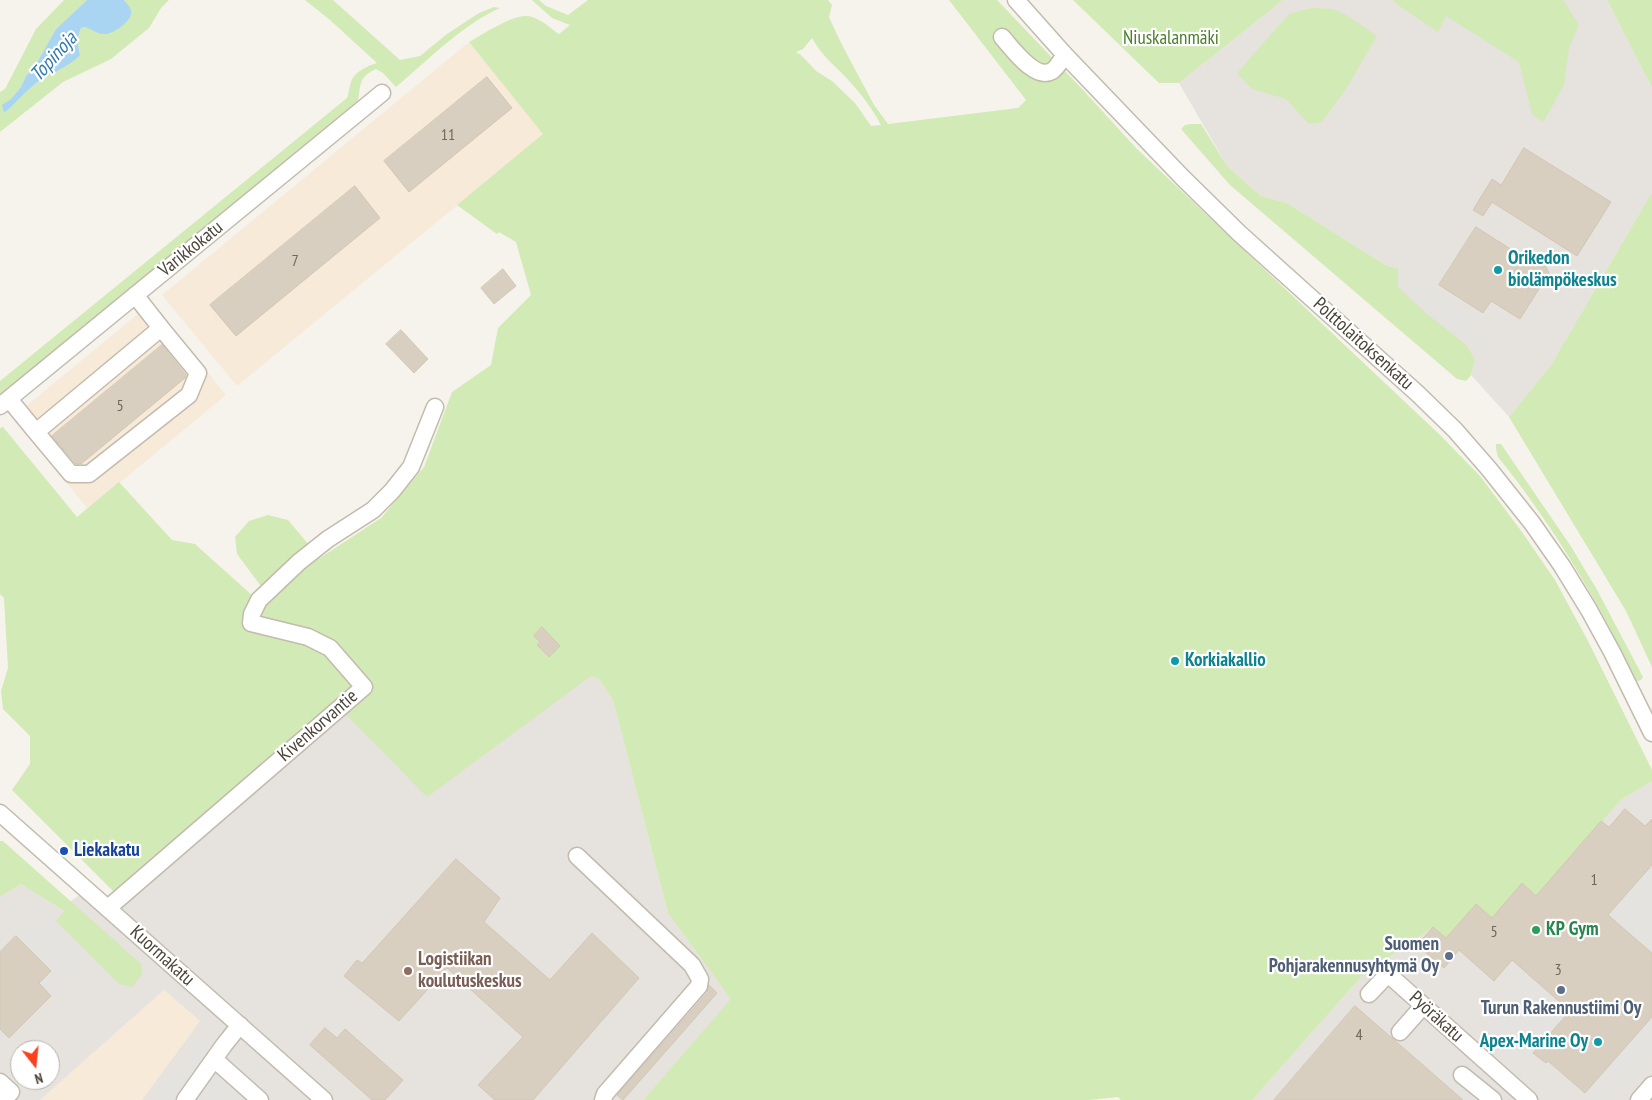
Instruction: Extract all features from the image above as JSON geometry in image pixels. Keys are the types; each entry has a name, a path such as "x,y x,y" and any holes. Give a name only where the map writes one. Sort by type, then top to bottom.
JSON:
{"street":[{"name":"Polttolaitoksenkatu","path":"1016,0 1152,147 1239,233 1418,394 1466,443 1532,523 1562,566 1612,652 1652,733"},
{"path":"1002,37 1034,71 1045,73 1053,71 1065,55"},
{"name":"Varikkokatu","path":"4,402 382,93"},
{"path":"4,402 36,432 71,474 89,474 188,395 198,373 135,295"},
{"path":"36,432 162,328"},
{"name":"Kivenkorvantie","path":"108,908 364,687 330,648 308,638 251,623 252,614 259,600 299,562 328,539 373,510 392,491 412,467 435,407"},
{"name":"Kuormakatu","path":"0,813 324,1100"},
{"path":"577,856 692,965 700,979 699,986 605,1094 603,1100"},
{"name":"Pyöräkatu","path":"1370,994 1388,974 1529,1100"},
{"path":"1400,1032 1423,1006"},
{"path":"185,1100 240,1025"},
{"path":"214,1059 260,1100"},
{"path":"1462,1075 1493,1100"},
{"path":"0,1082 11,1092 3,1100"},
{"path":"1639,1100 1652,1085"}],"shaded area":[{"name":"Orikedon biolämpökeskus","path":"1283,0 1607,0 1652,88 1652,192 1551,365 1509,417 1471,375 1475,360 1397,287 1398,268 1387,266 1287,203 1261,196 1227,166 1179,83"},
{"path":"469,42 544,134 237,386 162,295"},
{"path":"1418,279 1491,338 1479,352 1406,293"},
{"path":"151,303 226,395 88,509 13,417"},
{"path":"591,676 599,679 613,700 668,913 732,999 643,1100 142,1100 200,1021 164,990 60,1082 60,1040 10,1040 10,1090 51,1090 40,1100 0,1100 0,897 21,884 64,911 71,901 87,890 121,899 341,709"},
{"path":"1652,781 1652,1100 1252,1100 1362,976 1433,927 1446,938 1476,904 1522,883 1536,895 1621,800"},
{"path":"1652,865 1652,953 1608,915"},
{"path":"42,909 91,958 51,996 39,983 51,971 16,936"},
{"path":"1526,972 1569,1012 1521,1067 1479,1030"},
{"path":"164,990 200,1021 142,1100 40,1100 51,1090 60,1090 60,1082"},
{"path":"1649,1020 1652,1023 1652,1053 1610,1100 1593,1100 1585,1093"},
{"path":"208,1032 286,1100 153,1100"},
{"path":"1460,1057 1508,1100 1463,1100 1439,1080"}],"green space":[{"path":"64,0 87,0 56,29 21,87 3,105 4,113 33,86 80,55 77,39 81,28 85,27 97,32 128,5 124,0 169,0 161,8 149,28 111,59 63,82 0,132 0,92 5,89 36,29"},
{"path":"305,0 333,0 400,60 420,56 447,34 479,13 494,7 500,8 472,23 396,87 383,73 376,69 366,75 361,82 358,101 0,396 0,381 347,98 355,75 377,63"},
{"path":"532,0 539,0 546,6 568,15 588,0 828,0 832,5 829,17 840,41 874,105 888,124 1018,108 1026,100 949,0 997,0 1137,149 1440,435 1480,476 1555,580 1588,641 1652,770 1652,781 1621,800 1536,896 1522,884 1492,918 1476,904 1446,938 1433,927 1362,976 1252,1100 1121,1100 1118,1097 1089,1100 643,1100 731,999 668,913 613,700 599,679 591,676 427,797 341,709 121,899 12,790 30,764 30,736 3,709 1,691 8,668 4,598 0,594 0,428 3,427 77,517 119,482 172,540 195,544 254,597 263,589 237,554 235,537 249,521 268,515 288,520 320,558 381,518 424,467 452,392 491,365 498,328 531,295 516,242 499,232 497,234 457,205 543,134 469,42 496,26 519,17 530,16 543,22 559,34 570,25 552,18","holes":["812,38 816,45 859,93 881,125 871,126 855,103 832,81 816,71 796,52 803,49"]},
{"name":"Niuskalanmäki","path":"1073,0 1283,0 1179,83 1159,83"},
{"path":"1393,0 1563,0 1579,25 1569,48 1564,85 1543,122 1532,114 1519,62 1446,16 1438,32"},
{"path":"1607,0 1652,0 1652,88"},
{"path":"1312,8 1333,9 1348,16 1377,36 1346,89 1322,122 1309,124 1286,99 1252,89 1237,73 1289,14"},
{"path":"1201,124 1227,166 1261,196 1287,203 1387,266 1398,268 1398,287 1426,313 1466,345 1475,360 1471,375 1466,381 1457,379 1230,185 1181,129 1185,125"},
{"path":"1652,192 1652,667 1626,611 1509,417 1551,365"},
{"path":"1496,444 1501,444 1570,545 1596,588 1643,677 1641,680 1636,680 1606,621 1556,537 1498,457"},
{"path":"0,841 3,841 141,964 142,974 132,987 119,984 56,921 64,911 21,884 0,897"}],"water":[{"name":"Topinoja","path":"87,0 124,0 131,10 130,17 120,27 107,34 85,27 81,28 77,39 80,55 71,63 33,86 4,113 2,105 11,99 21,87 56,29"}],"building":[{"path":"487,77 512,108 409,192 384,161"},
{"path":"1524,148 1611,202 1577,256 1492,202 1483,216 1473,210 1492,179 1501,185"},
{"path":"355,186 380,218 236,336 210,305"},
{"name":"Orikedon biolämpökeskus","path":"1476,227 1523,257 1532,248 1538,267 1544,263 1549,273 1520,319 1491,301 1483,313 1439,285"},
{"path":"503,269 516,286 494,304 481,288"},
{"path":"401,330 428,359 414,373 386,344"},
{"path":"162,345 186,375 185,378 81,464 76,464 52,436"},
{"path":"542,627 560,646 549,657 537,645 540,642 534,636"},
{"path":"1625,809 1645,826 1652,819 1652,865 1608,915 1652,953 1652,1017 1585,1093 1548,1061 1546,1063 1533,1053 1570,1011 1512,960 1494,981 1459,950 1444,968 1417,945 1433,927 1446,938 1476,904 1492,918 1522,883 1536,896 1601,821 1609,827"},
{"path":"456,859 500,898 484,922 550,980 592,933 639,978 533,1100 495,1100 478,1085 523,1037 447,968 399,1021 344,976 357,960 362,963"},
{"path":"16,936 51,971 39,983 51,996 9,1038 0,1029 0,952"},
{"path":"709,985 717,993 623,1100 617,1095 707,993"},
{"path":"1355,1006 1423,1065 1463,1100 1274,1100"},
{"path":"325,1028 337,1038 345,1029 403,1080 385,1100 372,1100 310,1045"}],"place":[{"name":"Orikedon biolämpökeskus","path":"1498,270"},
{"name":"Korkiakallio","path":"1175,661"},
{"name":"Liekakatu","path":"64,851"},
{"name":"KP Gym","path":"1536,930"},
{"name":"Suomen Pohjarakennusyhtymä Oy","path":"1449,956"},
{"name":"Logistiikan koulutuskeskus","path":"408,971"},
{"name":"Turun Rakennustiimi Oy","path":"1561,990"},
{"name":"Apex-Marine Oy","path":"1598,1042"}]}
